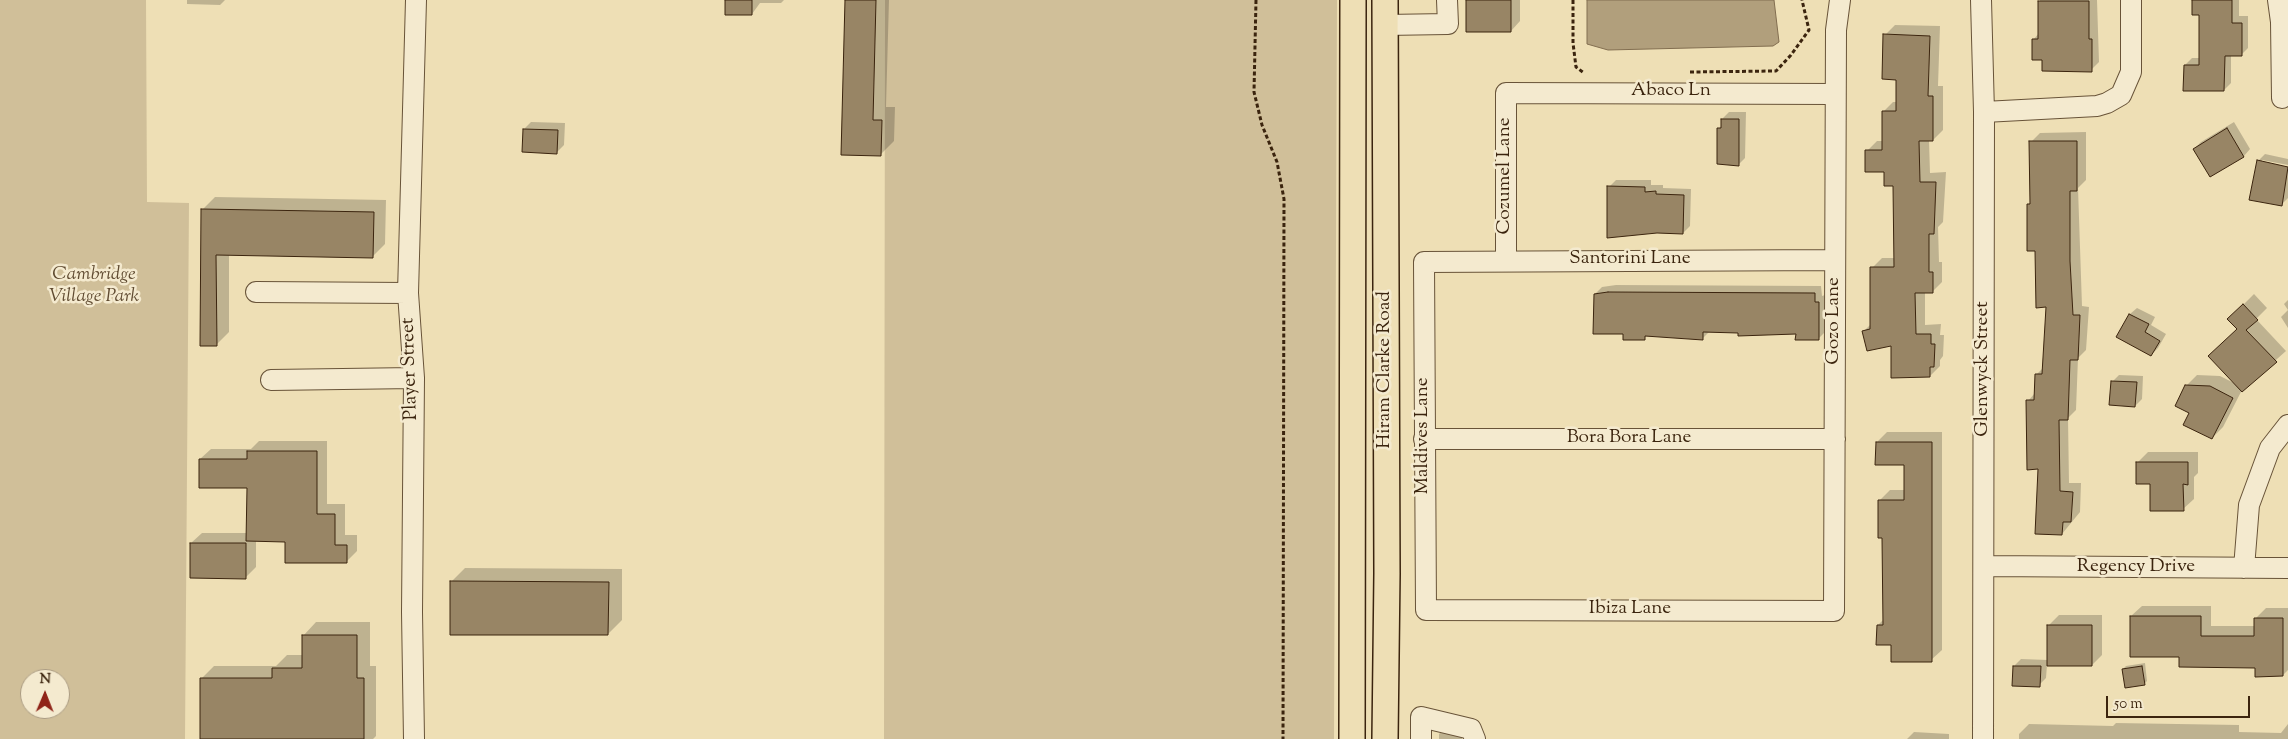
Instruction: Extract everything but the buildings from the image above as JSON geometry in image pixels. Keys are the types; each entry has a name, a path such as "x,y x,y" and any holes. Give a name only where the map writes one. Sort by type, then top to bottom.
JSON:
{"main road":[{"name":"Hiram Clarke Road","path":"1352,0 1352,739"},
{"name":"Hiram Clarke Road","path":"1385,0 1385,739"},
{"path":"1352,214 1386,214"},
{"path":"1352,457 1386,457"},
{"path":"1352,704 1385,705"}],"street":[{"name":"Player Street","path":"414,739 412,612 414,378 408,293 416,0"},
{"path":"1385,25 1448,24 1447,0"},
{"path":"1825,0 1836,30"},
{"path":"1836,30 1840,0"},
{"name":"Glenwyck Street","path":"1981,0 1984,112 1983,739"},
{"path":"1984,112 2097,106 2121,95 2131,72 2131,0"},
{"path":"2278,0 2281,22 2282,98"},
{"name":"Gozo Lane","path":"1834,611 1836,30"},
{"name":"Abaco Ln","path":"1506,92 1835,94"},
{"name":"Cozumel Lane","path":"1506,92 1506,260"},
{"name":"Santorini Lane","path":"1424,262 1506,260 1835,260"},
{"name":"Maldives Lane","path":"1424,262 1426,610"},
{"path":"256,292 408,293"},
{"path":"271,380 414,378"},
{"path":"2244,568 2249,505 2270,448 2288,425"},
{"name":"Bora Bora Lane","path":"1424,439 1835,439"},
{"name":"Regency Drive","path":"1984,566 2288,568"},
{"name":"Ibiza Lane","path":"1426,610 1834,611"},
{"path":"1421,739 1421,717 1471,729 1475,739"}],"path":[{"path":"1256,0 1254,92 1262,125 1277,162 1284,199 1283,739"},
{"path":"1573,0 1573,43 1576,67 1584,73 1591,74"},
{"path":"1689,72 1776,71 1791,56 1809,30 1802,0"}],"green space":[{"name":"Cambridge Village Park","path":"0,0 146,0 147,202 189,203 185,739 0,739"},
{"path":"885,0 1337,0 1334,739 884,739"}],"shaded area":[{"path":"1587,0 1774,0 1779,42 1773,46 1608,50 1587,44"}]}
